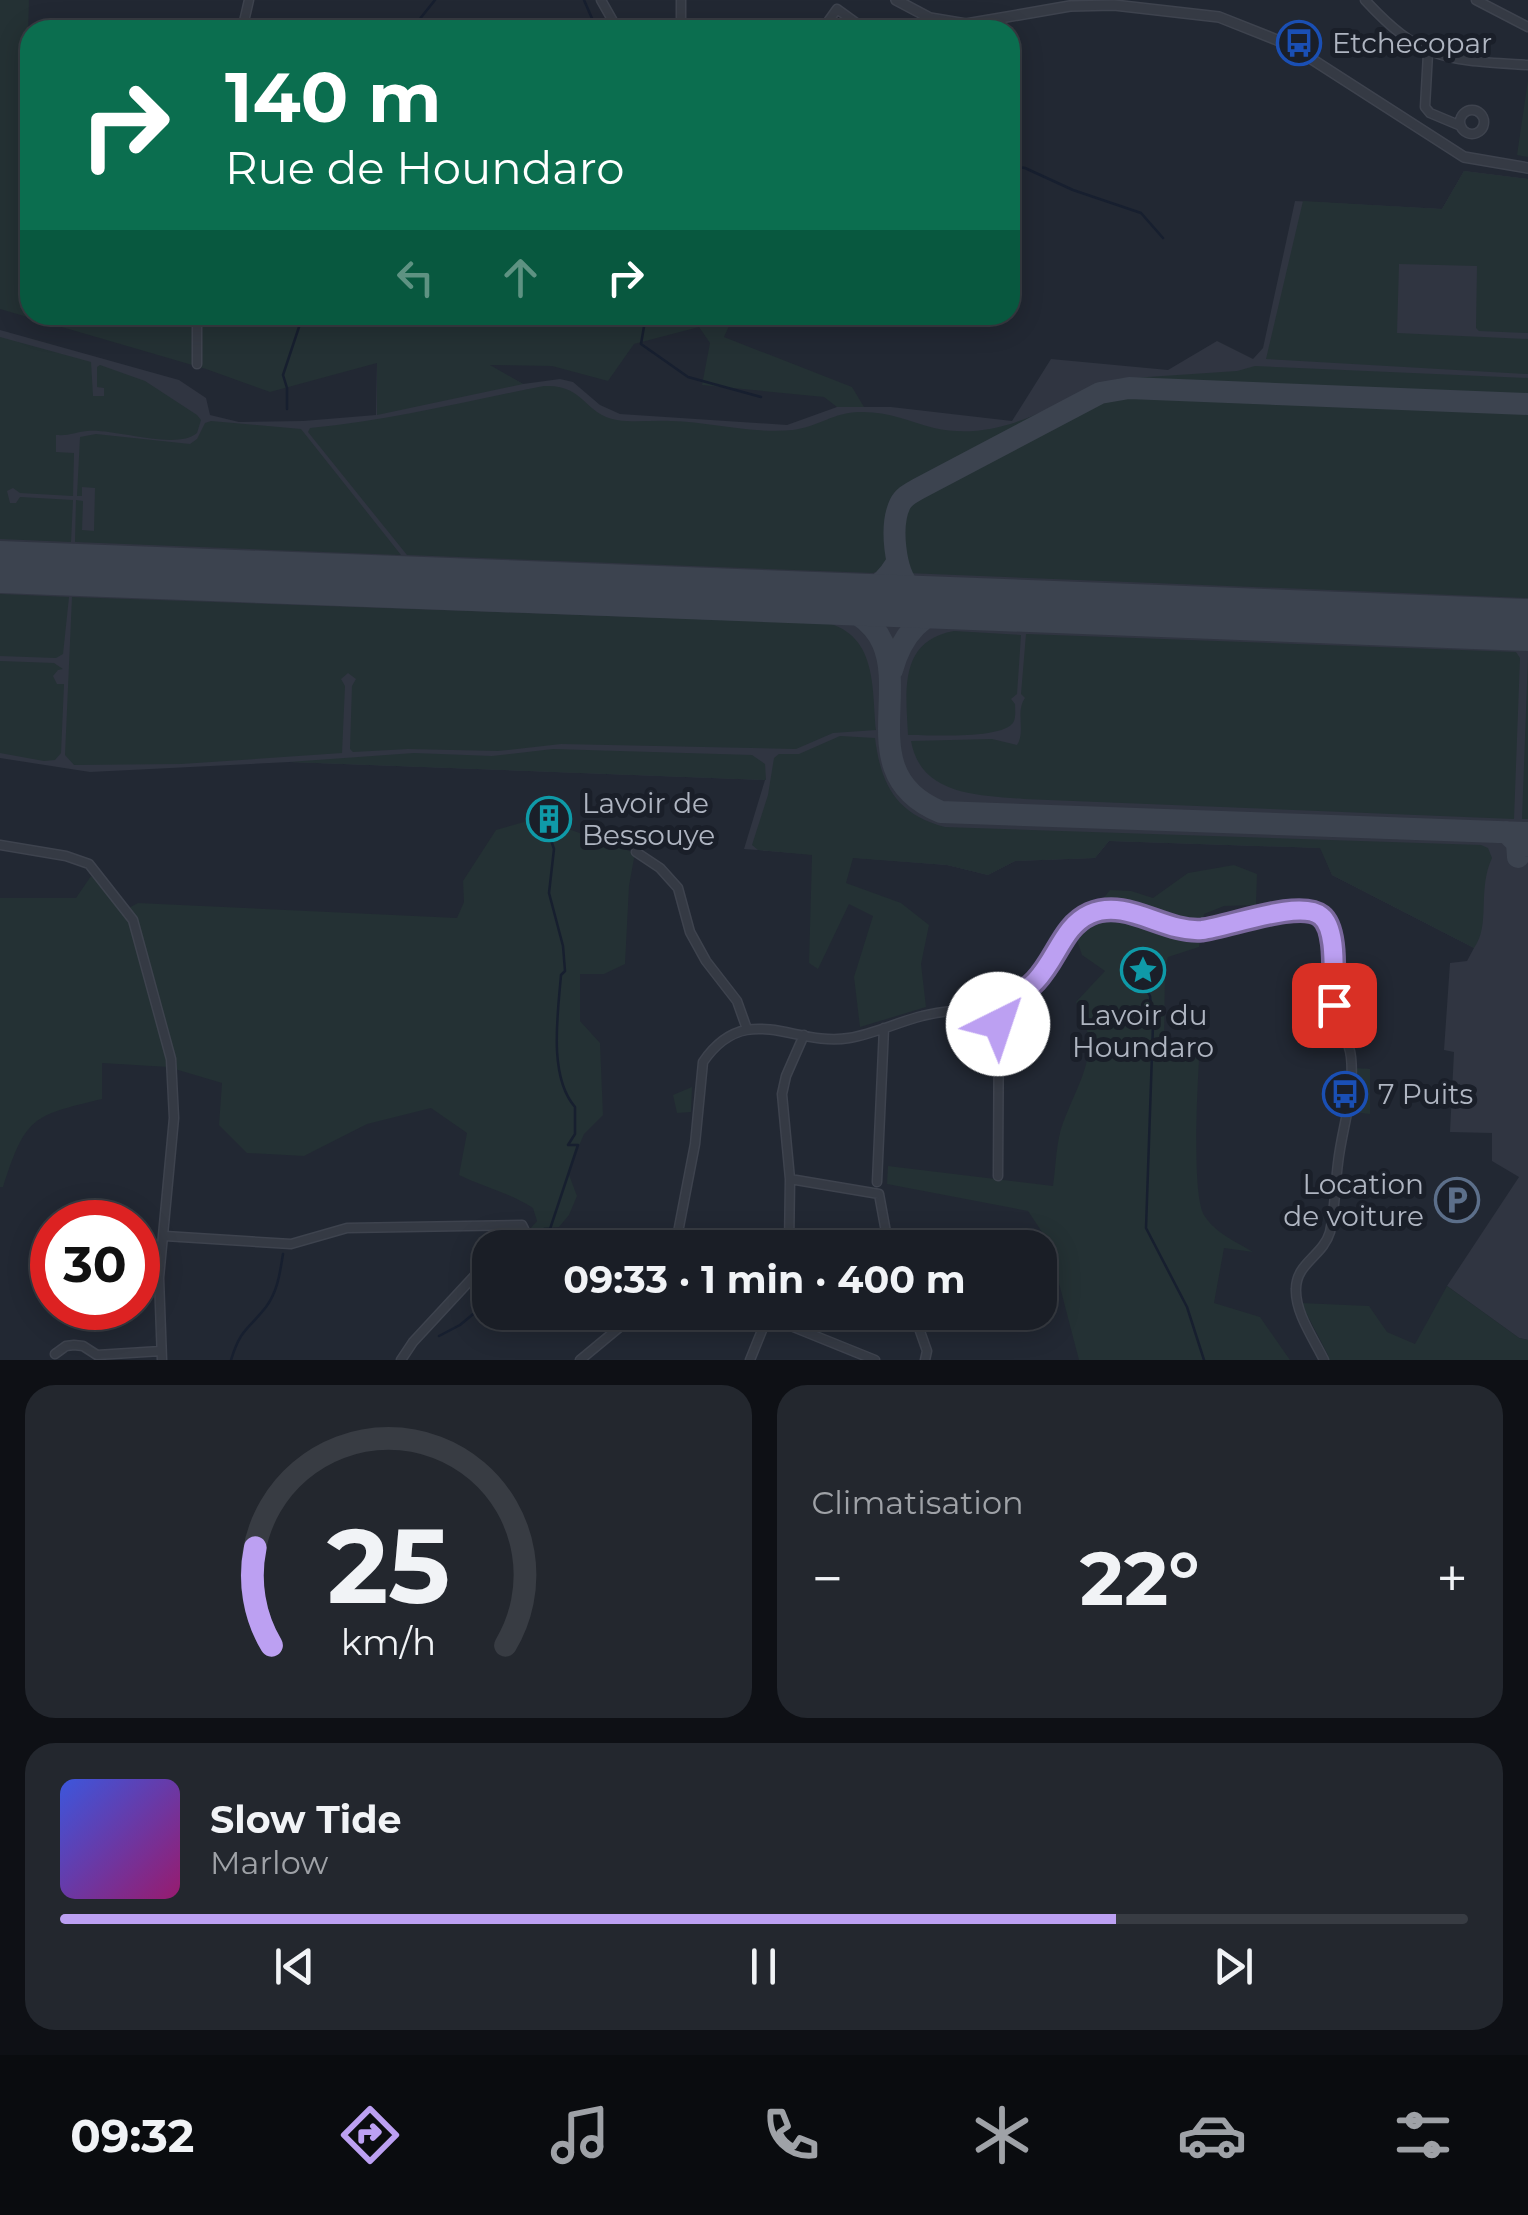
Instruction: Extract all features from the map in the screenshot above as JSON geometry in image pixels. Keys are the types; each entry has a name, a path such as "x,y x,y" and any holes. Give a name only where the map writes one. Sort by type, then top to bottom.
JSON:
{"street":[{"path":"829,20 843,0"},
{"path":"896,0 942,20"},
{"path":"1365,0 1407,40 1428,53 1528,65"},
{"path":"1476,0 1528,27"},
{"path":"989,20 1114,2 1182,10 1239,23 1310,58 1464,157 1528,168"},
{"path":"837,10 852,20"},
{"path":"1428,53 1425,107 1461,126"},
{"path":"197,325 197,364"},
{"path":"0,846 66,856 89,864 132,920 171,1059 174,1118 160,1271"},
{"path":"636,852 660,868 678,888 690,932 738,1001 748,1028"},
{"path":"678,1230 697,1134 703,1062 733,1034 748,1028 777,1028 834,1040 926,1014 1020,997 1037,982 1084,916 1102,910 1124,911 1199,930 1288,912 1316,913 1324,918 1332,933 1334,1005 1351,1060 1348,1120 1338,1160 1330,1230 1324,1248 1304,1265 1296,1282 1299,1307 1324,1360"},
{"path":"998,1176 999,1003"},
{"path":"876,1182 884,1028"},
{"path":"789,1230 790,1180 782,1094 804,1035"},
{"path":"790,1180 878,1194 886,1230"},
{"path":"165,1236 291,1244 346,1228 514,1223 522,1225 523,1230"},
{"path":"401,1360 472,1278"},
{"path":"55,1354 74,1345 83,1346 96,1356 161,1356 160,1317"},
{"path":"580,1360 616,1330"},
{"path":"750,1360 762,1330"},
{"path":"801,1330 875,1360"},
{"path":"920,1330 927,1351 925,1360"}],"shaded area":[{"path":"0,0 29,0 28,20 20,20 20,315 0,309"},
{"path":"1528,80 1528,157 1517,155"},
{"path":"1464,171 1528,179 1528,1340 1519,1338 1447,1286 1519,1177 1492,1161 1492,1133 1450,1132 1454,1052 1444,1050 1450,963 1467,961 1474,948 1332,875 1321,848 1109,841 1095,858 1015,861 988,875 947,865 744,849 765,780 289,762 90,772 0,758 0,330 179,380 206,398 210,415 239,422 376,415 377,362 487,365 523,384 560,379 573,382 600,405 620,414 787,425 837,407 891,407 1012,421 1051,359 1168,370 1217,341 1253,359 1263,348 1295,201 1442,209"},
{"path":"1464,171 1528,179 1528,333 1476,328 1477,266 1399,264 1397,333 1528,339 1528,374 1266,359 1303,201 1442,209"},
{"path":"55,325 729,325 724,337 852,387 864,407 837,407 824,397 702,385 710,343 699,327 634,344 608,381 552,366 490,365 523,384 377,415 377,363 270,392"},
{"path":"0,337 91,362 93,396 104,396 104,388 97,387 100,365 145,381 197,415 201,420 197,433 175,440 99,431 56,435 56,452 74,453 73,496 20,493 13,488 7,491 10,503 16,503 20,497 73,500 71,542 0,539"},
{"path":"1255,366 1528,378 1528,400 1127,384 1104,387 1118,379 1237,371"},
{"path":"544,386 568,390 597,412 617,420 778,431 859,412 954,431 992,429 1080,393 1087,395 903,493 895,511 890,560 885,569 873,573 407,555 308,432 310,428 398,416"},
{"path":"1138,393 1528,408 1528,598 907,573 900,556 899,534 902,513 912,497 1101,397"},
{"path":"205,423 301,429 401,555 75,542 76,500 83,501 82,530 94,531 95,488 82,487 82,496 77,496 80,437 96,434 190,444"},
{"path":"0,594 69,597 63,654 56,658 0,656"},
{"path":"72,597 831,624 846,631 864,653 872,682 876,730 833,733 796,749 561,744 498,751 353,752 352,686 356,679 348,673 341,679 345,686 342,753 181,764 74,765 65,755"},
{"path":"954,631 1021,635 1017,694 1011,699 1015,704 1014,721 1008,727 982,734 908,735 907,686 914,657 923,645"},
{"path":"1026,634 1516,652 1520,658 1514,819 1024,799 971,793 939,782 926,773 911,741 992,739 1017,745 1025,698 1021,694"},
{"path":"1528,657 1528,819 1522,819"},
{"path":"0,661 54,663 63,669 53,676 57,684 64,684 61,753 55,760 0,753"},
{"path":"840,736 875,738 882,770 894,795 914,814 945,827 1481,845 1488,848 1492,858 1485,882 1479,939 1474,948 1332,875 1320,848 1109,841 1095,858 1015,861 988,875 947,865 853,858 846,883 901,903 929,925 921,964 926,1007 860,1027 854,977 873,916 849,904 818,969 809,963 812,855 758,850 752,845 768,795 774,758 779,754 799,754"},
{"path":"553,749 752,755 765,764 766,780 289,762 414,753 492,756"},
{"path":"554,799 552,823 635,853 629,886 625,964 604,974 580,974 580,1021 600,1043 603,1115 584,1134 568,1172 577,1196 559,1227 529,1230 537,1221 533,1208 459,1175 467,1133 431,1108 367,1124 304,1156 247,1153 219,1125 222,1083 168,1067 102,1063 102,1099 60,1110 34,1123 18,1146 0,1187 0,898 76,898 91,876 108,890 123,911 138,903 457,918 464,902 463,881 496,830 524,822 543,803"},
{"path":"1234,865 1257,874 1256,905 1224,906 1204,914 1199,947 1168,957 1164,1045 1200,1045 1196,1133 1200,1203 1214,1227 1253,1252 1224,1248 1214,1303 1260,1317 1290,1360 1079,1360 1057,1276 1057,1230 1041,1230 1028,1211 887,1184 888,1166 1053,1186 1061,1130 1082,1077 1088,1049 1084,1019 1076,1002 1105,971 1082,955 1075,934 1110,890 1153,898 1188,873"},
{"path":"1356,1068 1370,1069 1370,1114 1353,1112"},
{"path":"692,1087 691,1112 677,1113 673,1095"},
{"path":"1447,1286 1519,1338 1528,1340 1528,1360 1319,1360 1328,1355 1301,1303 1369,1306 1387,1332 1415,1344"}],"waterway":[{"path":"419,20 435,0"},
{"path":"584,0 593,20"},
{"path":"1020,167 1141,213 1163,238"},
{"path":"287,409 283,375 300,325"},
{"path":"644,325 641,344 688,377 761,397"},
{"path":"543,1230 550,1229 578,1145 568,1145 575,1134 575,1107 561,1079 558,1062 558,1007 561,975 565,971 563,946 549,893 554,849 548,822"},
{"path":"1143,970 1140,978 1150,996 1153,1025 1146,1228 1187,1307 1204,1360"},
{"path":"231,1360 241,1335 273,1294 283,1254"},
{"path":"439,1336 472,1315"}],"taxiway":[{"path":"957,603 921,596 905,581 897,560 895,536 902,501 1100,393 1129,388 1528,404"},
{"path":"833,597 870,590 896,564"},
{"path":"819,598 860,616 881,640 889,669 893,764 909,791 941,812 1528,833"},
{"path":"892,670 914,628 933,613 957,606"},
{"path":"1506,832 1517,843 1518,857 1528,843"}],"runway":[{"path":"0,567 1528,625"}],"place":[{"name":"Etchecopar","path":"1299,43"},
{"name":"Lavoir de Bessouye","path":"549,819"},
{"name":"Lavoir du Houndaro","path":"1143,970"},
{"name":"7 Puits","path":"1345,1094"},
{"name":"Location de voiture","path":"1457,1200"}],"route":[{"path":"998,1024 999,1003 1020,997 1037,982 1084,916 1102,910 1124,911 1199,930 1309,910 1324,918 1332,933 1334,1005"}]}
